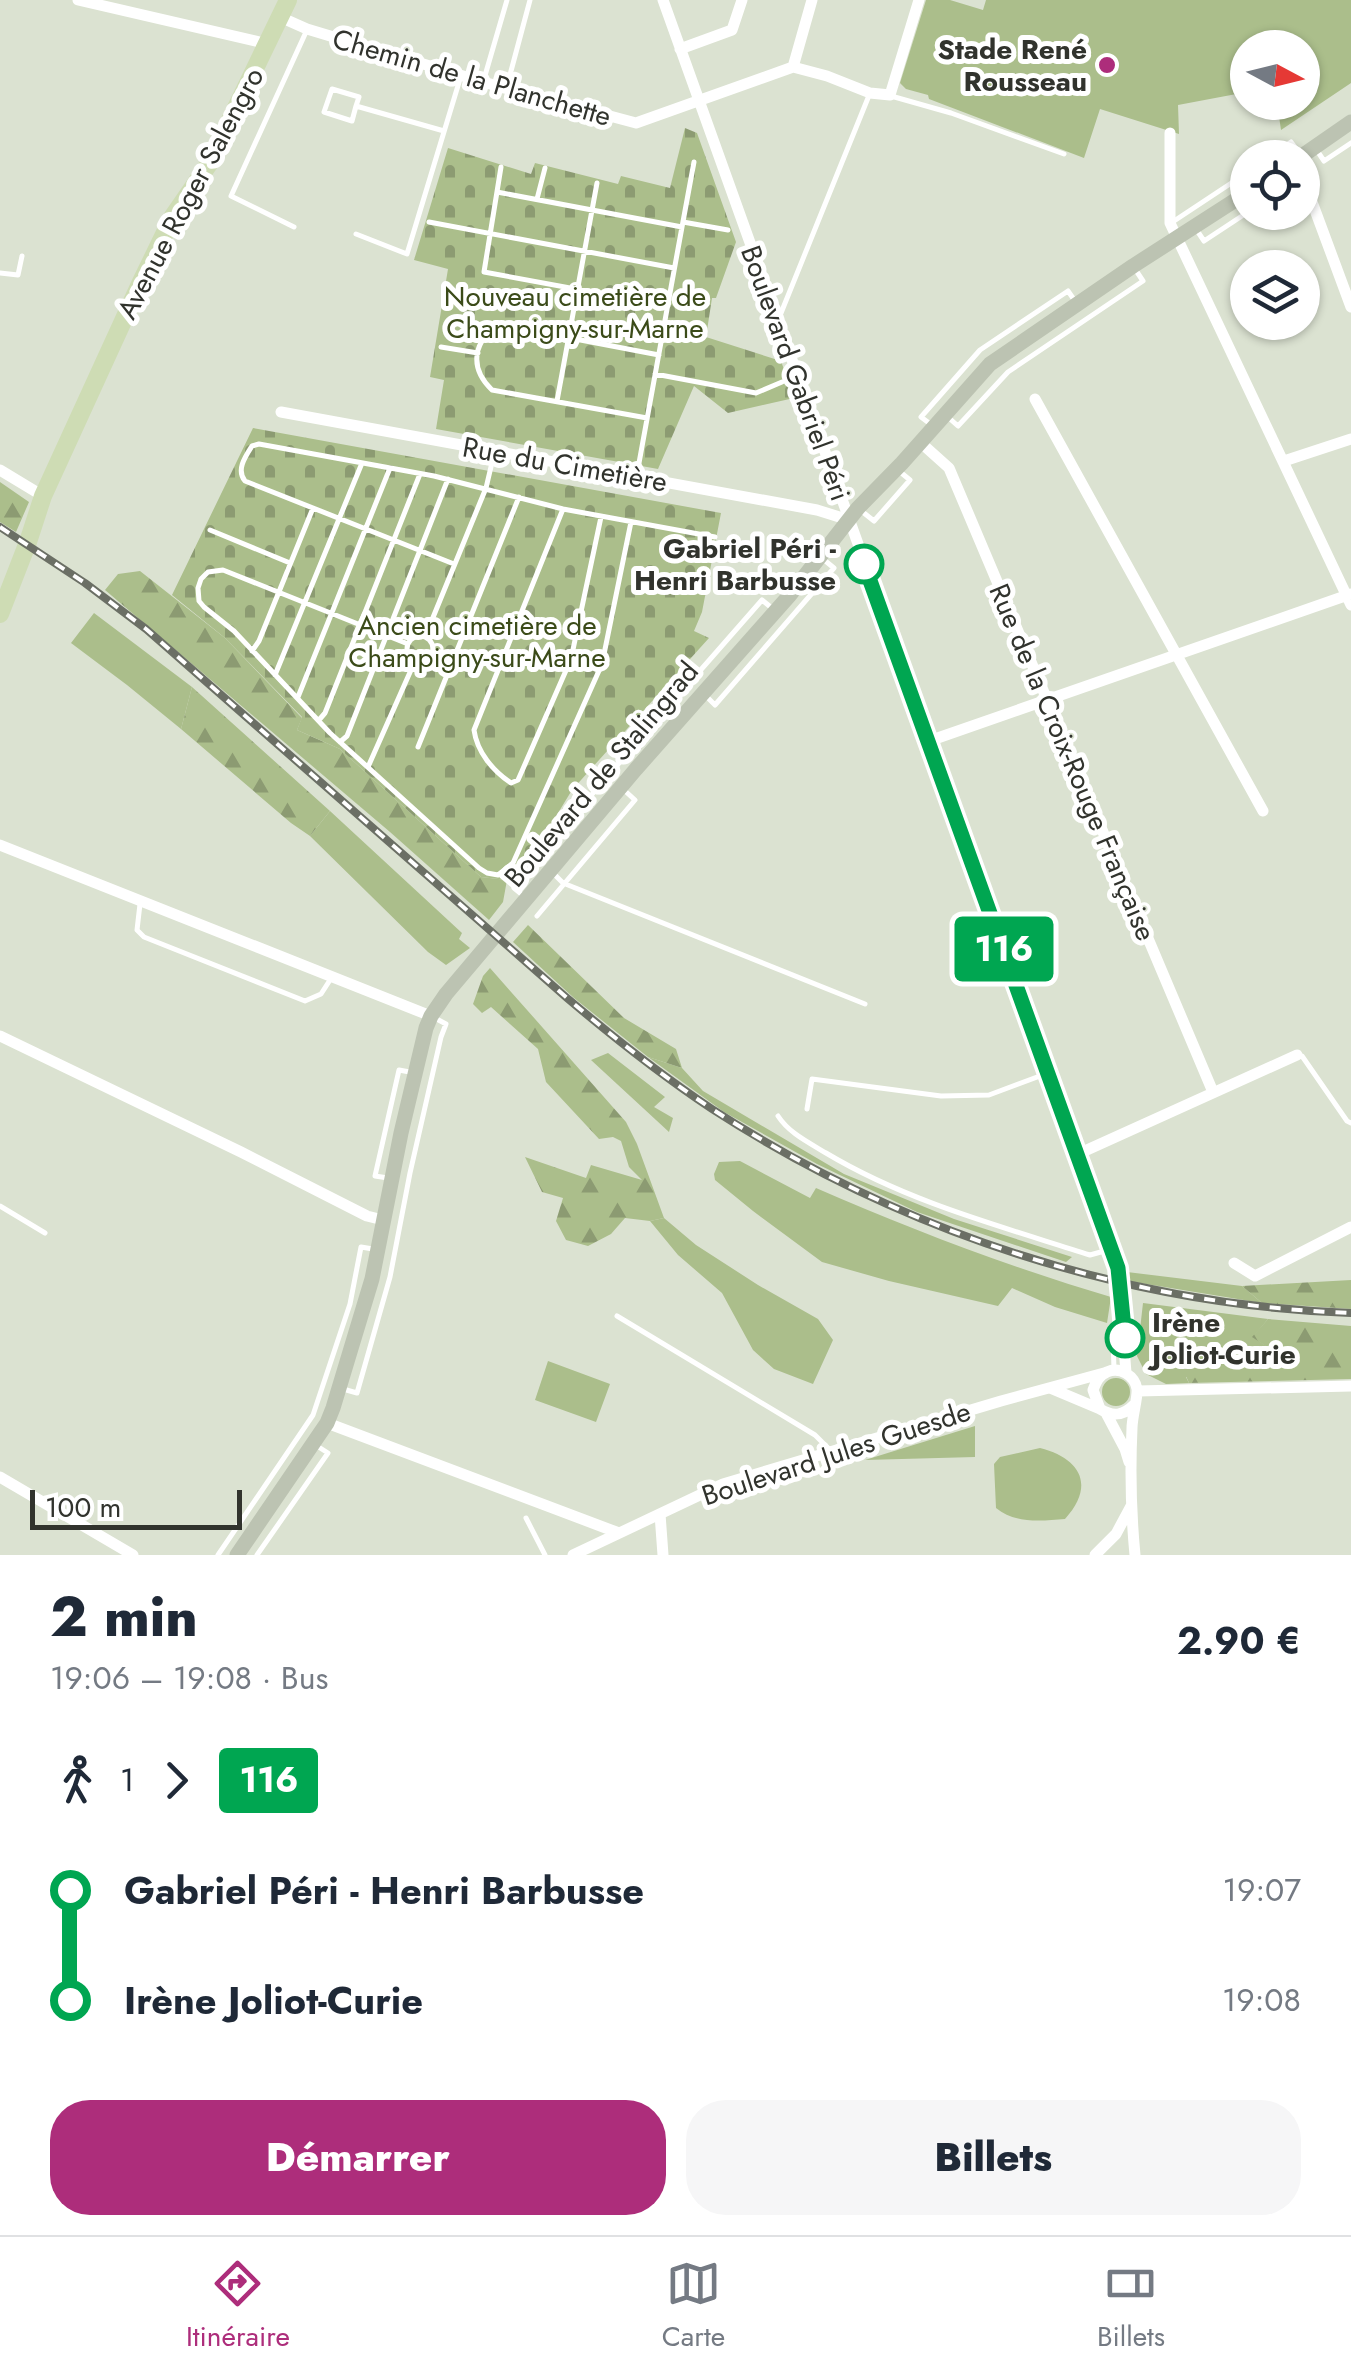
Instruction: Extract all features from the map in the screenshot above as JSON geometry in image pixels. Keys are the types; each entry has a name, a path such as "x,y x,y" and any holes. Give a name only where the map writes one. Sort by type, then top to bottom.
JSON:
{"main road":[{"name":"Avenue Roger Salengro","path":"0,614 43,496 173,216 209,164 284,8"},
{"path":"1320,144 1351,122"},
{"name":"Boulevard de Stalingrad","path":"237,1555 327,1423 372,1279 431,1016 446,994 527,899 557,877 684,701 702,693 776,611 853,514 997,358 1133,266 1174,230 1194,227 1230,204"}],"street":[{"path":"78,0 268,44"},
{"name":"Boulevard Gabriel Péri","path":"663,0 778,321 853,514 929,740 1118,1268 1125,1338 1115,1372 1098,1378 1094,1390 1103,1411"},
{"path":"680,48 732,30 742,0"},
{"path":"812,0 793,68 890,95 919,0"},
{"name":"Chemin de la Planchette","path":"284,8 307,29 636,123 793,68"},
{"path":"929,740 1350,598 1174,230 1170,133"},
{"path":"1320,223 1351,307"},
{"path":"1035,399 1263,811"},
{"name":"Rue du Cimetière","path":"281,412 853,514"},
{"path":"1284,460 1351,440"},
{"name":"Rue de la Croix-Rouge Française","path":"920,442 949,468 1214,1092"},
{"path":"0,470 43,496"},
{"path":"0,845 431,1016"},
{"path":"0,1036 367,1216 383,1220"},
{"path":"1078,1154 1297,1055"},
{"path":"1234,1263 1255,1276 1351,1227"},
{"path":"1115,1372 1136,1384 1138,1391 1131,1470 1135,1555"},
{"name":"Boulevard Jules Guesde","path":"573,1555 723,1484 1115,1372"},
{"path":"1138,1391 1351,1386"},
{"path":"1050,1388 1103,1411 1121,1414 1134,1405"},
{"path":"1103,1411 1131,1470"},
{"path":"327,1423 619,1533"},
{"path":"0,1477 133,1555"},
{"path":"1095,1555 1116,1534 1131,1506"},
{"path":"660,1514 663,1555"}],"lane":[{"path":"483,82 507,0"},
{"path":"506,88 530,0"},
{"name":"Avenue Roger Salengro","path":"294,227 231,196 307,29"},
{"path":"356,234 407,254 461,76"},
{"path":"332,88 358,97 356,106 352,120 324,112 332,88"},
{"path":"778,321 870,92"},
{"path":"890,95 1064,154"},
{"path":"356,106 444,131"},
{"path":"1320,160 1324,161 1351,143"},
{"path":"637,477 694,162"},
{"path":"501,167 484,272 668,306"},
{"path":"537,199 545,168"},
{"path":"557,402 597,182"},
{"path":"1174,230 1230,186"},
{"path":"497,192 728,230"},
{"path":"429,222 674,268"},
{"path":"1194,227 1204,241 1230,224"},
{"path":"0,273 18,275 22,256"},
{"path":"1077,304 1068,291 980,350 921,417 958,426 1008,372 1143,281 1133,266"},
{"path":"647,418 492,390 477,368 478,353 487,334 502,325 659,354"},
{"path":"441,347 478,353"},
{"path":"655,374 756,393 782,382"},
{"path":"454,564 242,478 240,469 252,446 260,444 448,479 563,509 714,537"},
{"path":"425,637 486,488 495,451"},
{"path":"274,674 362,463"},
{"path":"297,698 390,468"},
{"path":"319,721 420,474"},
{"path":"340,742 348,736 448,479"},
{"path":"418,746 519,497"},
{"path":"252,651 313,508"},
{"path":"563,509 474,730 486,759 512,783 518,780 571,659 600,517"},
{"path":"408,644 218,569 204,575 199,583 198,595 204,606 340,742 478,868 498,874 513,863 602,664 630,522"},
{"path":"210,530 290,563"},
{"path":"702,693 715,705 834,568 821,557"},
{"path":"527,899 514,888 684,701 762,600 776,611"},
{"path":"415,637 425,637 431,643 430,656 423,661 414,660 408,654 408,644 415,637"},
{"path":"368,768 414,660"},
{"path":"537,916 557,877 865,1004"},
{"path":"141,901 136,930 144,938 305,1000 321,994 332,976"},
{"path":"340,1388 356,1393 390,1276 446,1024 431,1016"},
{"path":"1297,1055 1302,1056 1349,1122"},
{"path":"807,1109 812,1078 941,1096 989,1096 1048,1073"},
{"path":"778,1116 785,1127 802,1139 904,1194 1090,1254 1111,1250"},
{"path":"0,1206 46,1233"},
{"path":"218,1555 313,1416 350,1304 361,1247 378,1250"},
{"path":"617,1316 814,1435 832,1452"},
{"path":"257,1555 328,1453 314,1443"},
{"path":"526,1518 545,1555"}],"green space":[{"name":"Stade René Rousseau","path":"926,0 950,0 983,10 986,0 1351,0 1351,83 1320,104 1320,30 1230,30 1230,95 1178,105 1179,134 1100,109 1084,158 929,99 928,95 906,89 900,83"},
{"name":"Stade René Rousseau","path":"1280,120 1296,120 1281,130"},
{"name":"Nouveau cimetière de Champigny-sur-Marne","path":"685,128 697,133 736,242 716,298 712,298 706,337 781,361 794,398 728,413 694,386 658,469 436,429 444,380 430,377 448,269 414,260 448,148 531,174 535,163 618,184 621,176 670,188"},
{"name":"Ancien cimetière de Champigny-sur-Marne","path":"253,428 721,513 702,612 694,631 709,638 572,790 541,841 507,880 481,877 340,749 297,730 302,717 225,638 172,595"},
{"path":"0,482 29,502 16,532 0,522"},
{"path":"140,571 225,638 302,718 297,730 340,749 481,877 507,880 503,902 489,920 105,590 118,574"},
{"path":"94,613 192,687 181,729 71,643"},
{"path":"192,687 330,811 310,836 181,729"},
{"path":"330,811 462,933 459,939 470,948 446,965 428,952 310,836"},
{"path":"528,925 624,1018 676,1049 682,1068 648,1057 574,998 513,942"},
{"path":"490,968 626,1122 664,1218 625,1218 611,1234 588,1246 566,1240 556,1221 563,1198 542,1192 525,1157 586,1178 591,1165 642,1180 629,1167 621,1141 613,1137 599,1139 546,1082 538,1049 491,1007 482,1013 473,1004"},
{"path":"608,1053 665,1097 654,1107 673,1118 669,1132 591,1060"},
{"path":"648,1057 682,1068 703,1091 844,1174 954,1219 1072,1257 1066,1262 917,1212 817,1164 724,1112"},
{"path":"740,1161 810,1198 816,1188 962,1247 1111,1297 1107,1323 1012,1288 998,1306 822,1262 715,1180 719,1162"},
{"path":"664,1218 696,1245 818,1319 833,1340 813,1384 774,1369 753,1350 722,1293 678,1255 650,1221"},
{"path":"1127,1272 1242,1286 1262,1303 1128,1281"},
{"path":"1351,1280 1351,1309 1262,1303 1242,1286"},
{"path":"1143,1303 1268,1319 1253,1337 1282,1357 1273,1367 1186,1377 1189,1383 1166,1384 1146,1374 1137,1356"},
{"path":"1268,1319 1351,1326 1351,1379 1189,1383 1186,1376 1273,1366 1282,1357 1252,1337"},
{"path":"548,1361 610,1384 596,1422 535,1400"},
{"path":"1116,1378 1126,1382 1130,1392 1126,1402 1116,1406 1106,1402 1102,1392 1106,1382"},
{"path":"975,1426 975,1457 865,1460"},
{"path":"1040,1448 1065,1459 1079,1475 1080,1495 1065,1519 1020,1519 996,1508 994,1464 1000,1457"}],"railway":[{"path":"0,527 146,629 620,1041 712,1109 785,1153 860,1192 1018,1254 1183,1295 1266,1307 1351,1313"}],"bus line":[{"name":"116","path":"864,564 1118,1268 1125,1338"}],"place":[{"name":"Stade René Rousseau","path":"1107,65"},
{"name":"Gabriel Péri - Henri Barbusse","path":"864,564"},
{"name":"Irène Joliot-Curie","path":"1125,1338"}]}
